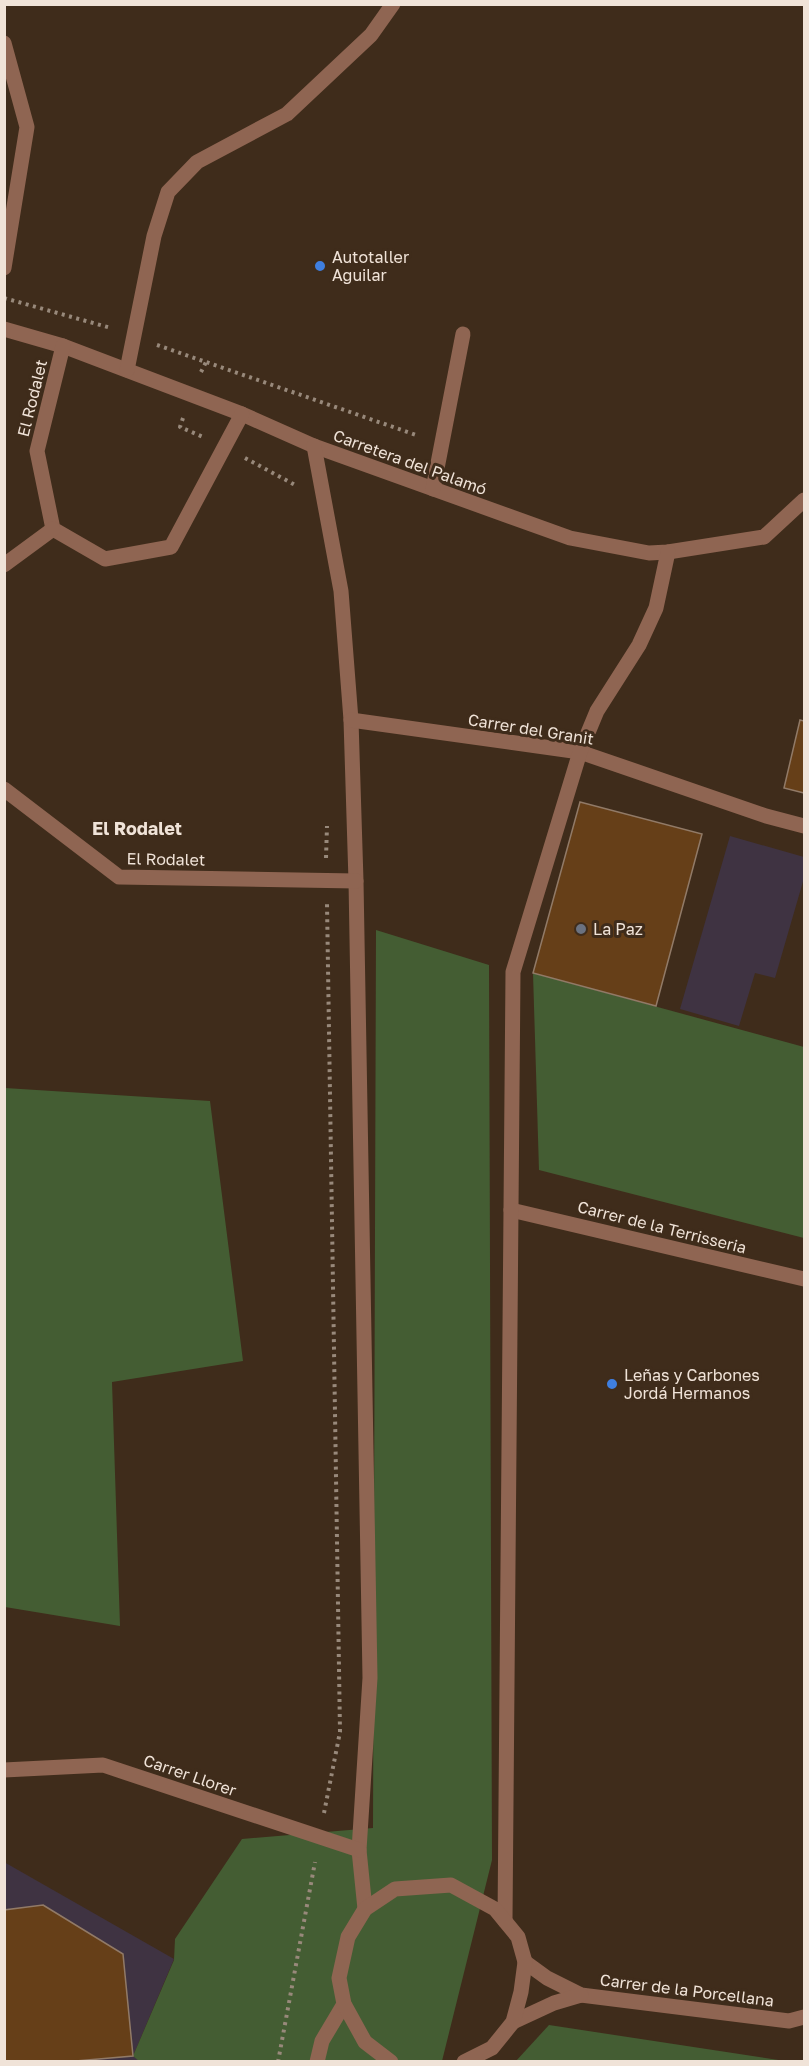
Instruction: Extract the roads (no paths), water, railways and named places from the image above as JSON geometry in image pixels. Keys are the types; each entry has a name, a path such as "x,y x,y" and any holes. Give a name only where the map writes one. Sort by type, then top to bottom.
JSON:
{"street":[{"path":"127,370 154,236 168,192 197,162 287,114 371,35 393,4"},
{"path":"4,43 27,127 4,268"},
{"name":"Carretera del Palamó","path":"4,329 63,346 242,414 314,446 570,538 648,553 764,537 804,500"},
{"path":"433,489 463,334"},
{"name":"El Rodalet","path":"53,529 37,451 63,346"},
{"path":"4,565 53,529 105,559 171,547 242,414"},
{"path":"314,446 341,591 351,720 356,881 370,1678 359,1850 365,1909"},
{"path":"505,1921 513,972 580,752 597,711 639,645 657,608 668,552"},
{"name":"Carrer del Granit","path":"351,720 580,752 766,816 804,826"},
{"name":"El Rodalet","path":"4,789 119,877 356,881"},
{"name":"Carrer de la Terrisseria","path":"511,1210 804,1280"},
{"name":"Carrer Llorer","path":"4,1770 103,1765 359,1850"},
{"path":"391,2061 365,2042 344,2004 339,1978 348,1937 365,1909 395,1889 451,1885 495,1909 518,1937 525,1962 521,1992 513,2022 492,2048 464,2061"},
{"name":"Carrer de la Porcellana","path":"525,1962 547,1978 581,1995 789,2021 804,2017"},
{"name":"Carrer de la Porcellana","path":"513,2022 554,2003 581,1995"},
{"path":"317,2061 322,2041 344,2004"},
{"name":"Carrer de la Porcellana","path":"789,2021 804,2030"}],"place":[{"name":"Autotaller Aguilar","path":"320,266"},
{"name":"La Paz","path":"581,929"},
{"name":"Leñas y Carbones Jordá Hermanos","path":"612,1384"}],"district":[{"name":"El Rodalet","path":"137,828"}]}
